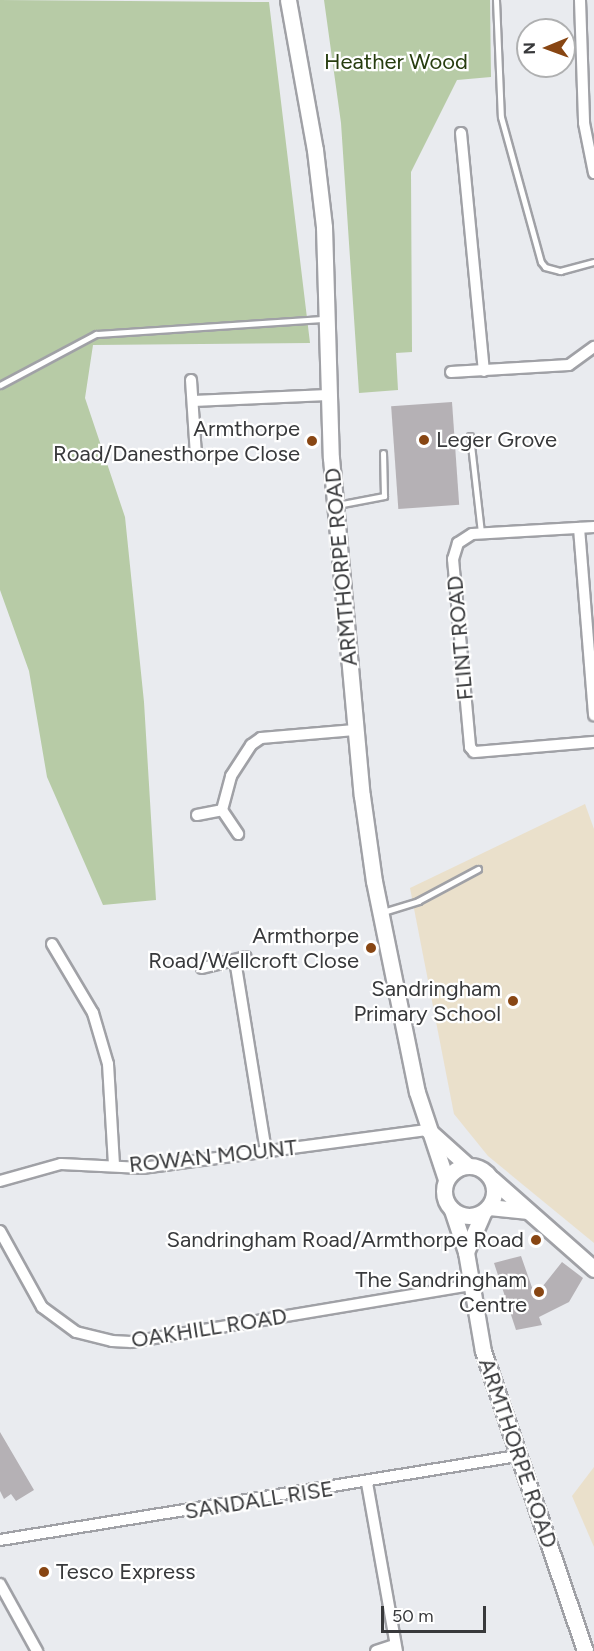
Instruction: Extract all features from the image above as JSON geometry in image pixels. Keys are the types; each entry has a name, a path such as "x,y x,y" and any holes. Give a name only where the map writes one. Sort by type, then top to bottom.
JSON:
{"street":[{"name":"ARMTHORPE ROAD","path":"288,0 315,150 324,227 328,395 335,505 355,730 382,912 417,1092 446,1179"},
{"path":"579,0 584,123 594,173"},
{"path":"461,133 484,371"},
{"path":"451,372 569,365 594,347"},
{"path":"191,380 196,455"},
{"path":"193,401 328,395"},
{"name":"FLINT ROAD","path":"594,527 481,533 462,538 453,559 470,747 474,752 594,742"},
{"path":"579,528 594,715"},
{"path":"238,834 222,810 231,776 251,745 261,738 355,730"},
{"path":"198,815 222,810"},
{"path":"52,944 93,1013 108,1064 114,1165"},
{"path":"202,968 241,959 266,1152"},
{"path":"428,1130 467,1165 486,1171 526,1211 594,1269"},
{"name":"ROWAN MOUNT","path":"0,1181 61,1164 142,1168 428,1130"},
{"path":"467,1165 453,1171 446,1179 443,1191 452,1210 464,1216 486,1210 526,1211"},
{"path":"466,1252 495,1190 492,1179"},
{"name":"ARMTHORPE ROAD","path":"452,1210 466,1252 483,1351 585,1651"},
{"name":"OAKHILL ROAD","path":"0,1232 42,1307 76,1332 112,1341 131,1342 470,1285"},
{"name":"SANDALL RISE","path":"0,1540 366,1483 517,1456"},
{"path":"366,1483 396,1648 376,1651"},
{"path":"0,1584 37,1651"}],"lane":[{"path":"496,0 501,117 541,262 545,267 560,271 594,262"},
{"path":"0,385 96,334 326,319"},
{"path":"470,436 481,533"},
{"path":"335,505 384,496 383,453"},
{"path":"382,912 418,901 478,869"}],"shaded area":[{"name":"Sandringham Primary School","path":"585,804 594,829 594,1243 488,1156 454,1114 410,888"},
{"path":"594,1467 594,1547 572,1496"}],"green space":[{"path":"0,0 269,2 310,343 93,345 85,398 125,517 144,702 156,900 103,905 47,777 29,671 0,590"},
{"name":"Heather Wood","path":"324,0 490,0 491,77 457,80 411,172 412,352 396,353 398,390 359,393 341,123"}],"building":[{"name":"Leger Grove","path":"452,402 459,505 398,509 391,406"},
{"name":"The Sandringham Centre","path":"521,1256 535,1296 562,1262 583,1278 569,1302 539,1317 542,1325 516,1330 494,1263"},
{"path":"0,1432 34,1490 16,1501 11,1494 4,1499 0,1491"}],"place":[{"name":"Leger Grove","path":"424,440"},
{"name":"Armthorpe Road/Danesthorpe Close","path":"312,441"},
{"name":"Armthorpe Road/Wellcroft Close","path":"371,948"},
{"name":"Sandringham Primary School","path":"513,1001"},
{"name":"Sandringham Road/Armthorpe Road","path":"536,1240"},
{"name":"The Sandringham Centre","path":"539,1292"},
{"name":"Tesco Express","path":"44,1572"}]}
